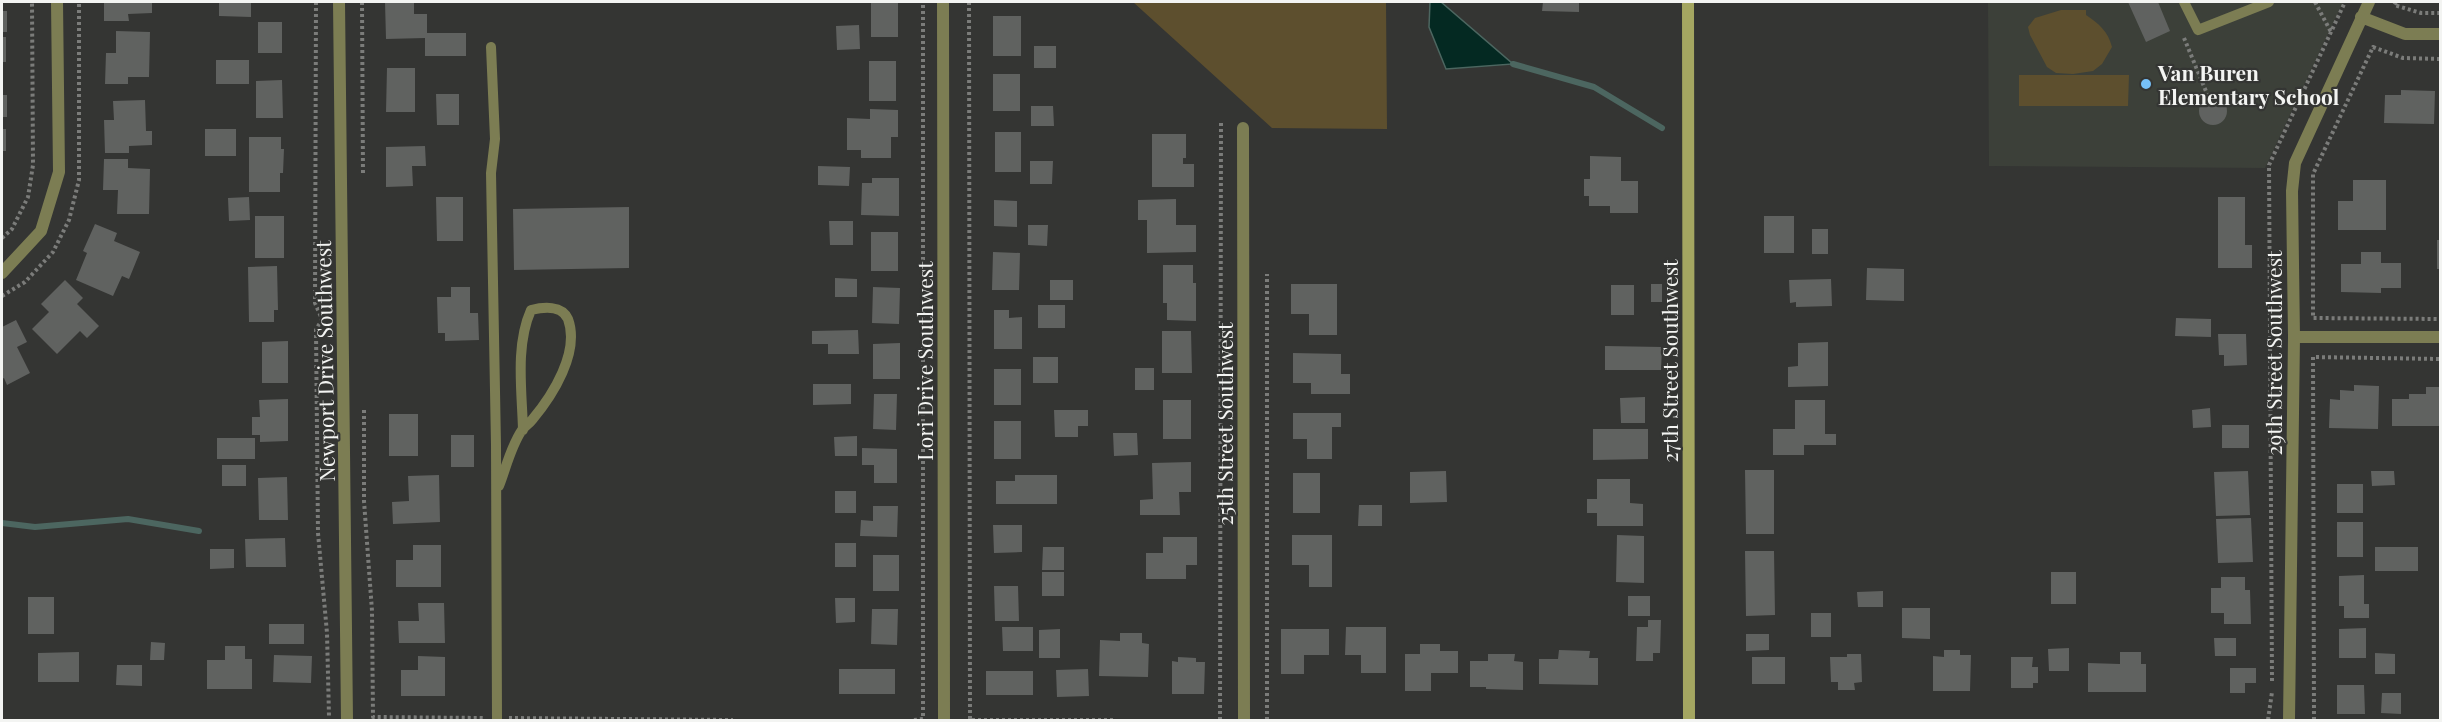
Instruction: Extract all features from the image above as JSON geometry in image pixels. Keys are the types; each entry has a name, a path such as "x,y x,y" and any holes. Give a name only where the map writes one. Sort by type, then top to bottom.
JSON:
{"street":[{"path":"2,273 41,231 59,172 57,2"},
{"name":"Newport Drive Southwest","path":"339,2 347,720"},
{"name":"Lori Drive Southwest","path":"943,2 945,720"},
{"name":"27th Street Southwest","path":"1688,2 1689,720"},
{"name":"29th Street Southwest","path":"2289,720 2294,337 2292,191 2295,163 2369,2"},
{"path":"2361,17 2405,34 2440,34"},
{"name":"25th Street Southwest","path":"1243,128 1244,720"},
{"path":"2294,337 2440,337"}],"lane":[{"path":"2184,2 2198,30 2269,2"},
{"path":"491,47 495,139 491,173 497,492 497,719"},
{"path":"497,492 514,445 522,430 533,420 546,400 570,353 572,332 566,315 557,309 542,307 531,310 524,326 522,430"}],"path":[{"path":"2,238 12,229 28,197 33,165 32,2"},
{"path":"316,2 315,303 322,319 316,330 317,492 318,533 327,633 328,716"},
{"path":"362,2 363,175"},
{"path":"914,720 923,719 923,2"},
{"path":"969,2 970,720 1114,720"},
{"path":"2315,2 2331,32"},
{"path":"2396,2 2394,5 2421,13 2440,13"},
{"path":"2182,33 2208,96"},
{"path":"2440,59 2403,58 2373,47 2313,174 2313,318 2440,319"},
{"path":"1221,123 1221,720"},
{"path":"1267,274 1267,720"},
{"path":"2314,720 2313,357 2440,359"},
{"path":"364,410 364,501 372,611 373,717 733,720"}],"shaded area":[{"path":"1133,2 1386,2 1387,129 1272,128"},
{"path":"1430,2 1441,2 1513,64 1446,69 1429,27"},
{"name":"Van Buren Elementary School","path":"1988,2 2343,2 2265,168 1989,166"},
{"path":"2061,10 2086,10 2086,15 2099,25 2108,37 2112,47 2102,64 2093,71 2073,74 2056,73 2047,67 2030,35 2028,27 2035,18"},
{"path":"2019,75 2129,75 2128,106 2019,106"}],"building":[{"path":"104,2 152,2 152,13 128,14 129,21 104,21"},
{"path":"219,2 251,2 251,17 219,16"},
{"path":"385,2 414,2 414,14 427,14 427,33 466,33 466,56 425,56 425,38 386,39"},
{"path":"871,2 898,2 898,37 871,37"},
{"path":"1543,2 1579,2 1579,12 1542,11"},
{"path":"2128,2 2158,2 2170,31 2146,42"},
{"path":"2,11 7,11 7,32 2,32"},
{"path":"993,16 1021,16 1021,56 993,56"},
{"path":"258,22 282,22 282,53 258,53"},
{"path":"859,25 860,49 837,50 836,26"},
{"path":"116,31 150,32 149,77 128,77 128,84 105,84 106,53 116,53"},
{"path":"2,37 6,37 6,62 2,62"},
{"path":"1034,46 1056,46 1056,68 1034,68"},
{"path":"216,60 249,60 249,84 216,84"},
{"path":"869,61 896,61 896,101 869,101"},
{"path":"387,68 415,68 415,112 386,112"},
{"path":"993,74 1020,74 1020,111 993,111"},
{"path":"282,80 283,118 256,118 256,81"},
{"path":"2401,90 2435,91 2434,124 2384,123 2385,95 2401,95"},
{"path":"436,94 459,94 459,125 437,125"},
{"path":"2,95 7,95 7,117 2,117"},
{"path":"2213,97 2223,101 2227,111 2223,121 2213,125 2203,121 2199,111 2203,101"},
{"path":"145,100 146,131 152,131 152,145 129,146 129,153 105,153 104,120 114,120 113,101"},
{"path":"1031,106 1053,106 1054,126 1031,126"},
{"path":"870,109 898,110 898,137 891,137 891,158 861,158 861,150 847,150 847,118 870,119"},
{"path":"2,129 6,129 6,151 2,151"},
{"path":"205,129 236,129 236,156 205,156"},
{"path":"995,132 1021,132 1021,172 995,172"},
{"path":"1152,134 1186,134 1186,158 1183,158 1183,164 1194,164 1194,187 1152,187"},
{"path":"249,137 281,137 281,149 284,149 280,192 249,192"},
{"path":"425,146 426,166 412,166 413,186 386,187 386,147"},
{"path":"1590,156 1621,157 1621,181 1638,181 1638,213 1610,213 1610,206 1589,206 1589,196 1584,196 1584,179 1590,179"},
{"path":"104,159 128,159 128,168 150,169 149,214 117,214 118,190 103,190"},
{"path":"1030,161 1053,161 1052,184 1030,184"},
{"path":"818,166 850,167 849,186 818,185"},
{"path":"872,178 899,178 899,216 861,215 862,183 872,183"},
{"path":"2353,180 2386,180 2386,230 2338,230 2338,201 2353,201"},
{"path":"249,197 250,220 229,221 228,198"},
{"path":"436,197 463,197 463,241 437,241"},
{"path":"2218,197 2245,197 2245,245 2252,245 2252,268 2218,268"},
{"path":"1176,199 1176,225 1196,225 1196,252 1147,253 1147,220 1138,220 1138,200"},
{"path":"994,200 1017,201 1017,227 994,226"},
{"path":"629,207 629,268 514,270 513,209"},
{"path":"255,216 284,216 284,258 255,258"},
{"path":"1764,216 1794,216 1794,253 1764,253"},
{"path":"829,221 853,221 853,245 830,245"},
{"path":"95,224 117,233 114,241 140,252 129,279 122,276 113,296 76,280 87,253 83,251"},
{"path":"1028,225 1048,225 1047,246 1028,245"},
{"path":"1812,229 1828,229 1828,254 1812,254"},
{"path":"871,232 898,232 898,271 871,271"},
{"path":"2437,240 2440,240 2440,269 2437,269"},
{"path":"993,252 1020,253 1019,290 992,290"},
{"path":"2361,252 2381,252 2381,263 2401,263 2401,288 2381,288 2381,293 2341,292 2341,264 2361,264"},
{"path":"1163,265 1193,265 1193,283 1196,283 1196,321 1167,320 1167,303 1163,303"},
{"path":"277,266 278,310 274,310 274,322 249,322 248,267"},
{"path":"1867,268 1904,269 1904,301 1866,300"},
{"path":"835,278 857,279 857,297 835,297"},
{"path":"1831,279 1832,306 1796,307 1796,302 1790,303 1789,280"},
{"path":"65,280 83,298 77,304 99,326 87,338 80,331 57,354 32,329 49,312 41,304"},
{"path":"1050,280 1073,280 1073,300 1050,300"},
{"path":"1291,284 1337,284 1337,335 1309,335 1309,314 1291,314"},
{"path":"1651,284 1662,284 1662,302 1651,302"},
{"path":"1611,285 1634,285 1634,315 1611,315"},
{"path":"451,287 470,287 470,313 478,313 479,340 445,341 445,333 438,333 437,297 451,297"},
{"path":"873,287 900,288 899,324 872,323"},
{"path":"1038,305 1065,305 1065,328 1038,328"},
{"path":"994,310 1009,310 1009,318 1022,317 1022,349 994,349"},
{"path":"2176,318 2211,319 2211,337 2175,336"},
{"path":"16,320 27,342 17,347 30,373 7,385 4,378 2,379 2,327"},
{"path":"858,330 859,354 828,354 828,344 812,344 812,331"},
{"path":"1162,331 1191,331 1192,373 1162,373"},
{"path":"2218,334 2246,334 2247,365 2224,366 2224,355 2219,355"},
{"path":"288,341 288,383 262,383 262,342"},
{"path":"1828,342 1828,386 1788,387 1788,367 1798,366 1798,343"},
{"path":"900,343 900,379 873,379 873,344"},
{"path":"1605,346 1662,347 1661,370 1605,370"},
{"path":"1293,353 1341,354 1341,374 1350,374 1350,394 1311,394 1311,383 1293,383"},
{"path":"1033,357 1058,357 1058,383 1033,383"},
{"path":"1135,368 1154,368 1154,390 1135,390"},
{"path":"994,369 1021,369 1021,405 994,405"},
{"path":"813,384 851,384 851,404 813,405"},
{"path":"2354,385 2379,386 2378,429 2329,428 2330,399 2340,400 2340,390 2354,391"},
{"path":"2426,387 2440,387 2440,426 2392,426 2392,399 2409,399 2409,394 2426,394"},
{"path":"874,394 897,394 896,430 873,429"},
{"path":"1645,397 1645,423 1621,423 1620,398"},
{"path":"288,399 288,441 260,442 260,435 252,435 252,417 260,417 259,400"},
{"path":"1163,400 1191,400 1191,439 1163,439"},
{"path":"1795,400 1825,400 1825,434 1836,434 1836,445 1804,445 1804,455 1773,455 1773,429 1795,429"},
{"path":"2210,408 2211,427 2193,428 2192,410"},
{"path":"1054,410 1088,410 1088,426 1078,426 1078,437 1055,437"},
{"path":"1293,413 1341,413 1341,427 1332,427 1332,459 1307,459 1307,439 1293,439"},
{"path":"389,414 418,414 418,456 389,456"},
{"path":"994,421 1021,421 1021,459 994,459"},
{"path":"2222,425 2249,425 2249,448 2222,448"},
{"path":"1593,429 1648,429 1648,459 1593,460"},
{"path":"1113,433 1137,433 1138,455 1114,456"},
{"path":"451,435 474,435 474,467 451,467"},
{"path":"857,436 857,456 835,456 834,437"},
{"path":"217,438 255,438 255,459 217,459"},
{"path":"862,448 897,449 897,483 874,483 874,465 862,465"},
{"path":"1191,462 1191,492 1179,492 1180,515 1140,515 1140,500 1153,499 1152,463"},
{"path":"222,465 246,465 246,486 222,486"},
{"path":"1745,470 1774,470 1774,534 1746,534"},
{"path":"1446,471 1447,502 1410,503 1410,472"},
{"path":"2248,471 2250,515 2216,516 2214,472"},
{"path":"2371,471 2394,471 2395,485 2372,486"},
{"path":"1293,473 1320,473 1320,513 1293,513"},
{"path":"439,475 440,522 393,524 392,502 409,501 408,476"},
{"path":"1015,475 1057,475 1057,504 996,504 996,481 1015,481"},
{"path":"287,477 288,520 259,520 258,478"},
{"path":"1597,479 1630,479 1630,503 1643,504 1643,526 1597,526 1597,513 1587,513 1587,499 1597,499"},
{"path":"2337,484 2363,484 2363,513 2337,513"},
{"path":"835,491 856,491 856,513 835,513"},
{"path":"1359,505 1382,505 1382,526 1358,526"},
{"path":"873,506 898,506 897,537 860,536 861,520 873,521"},
{"path":"2251,518 2253,562 2218,563 2216,519"},
{"path":"2337,522 2363,522 2363,557 2337,557"},
{"path":"993,525 1022,525 1022,552 994,553"},
{"path":"1292,535 1332,535 1332,587 1309,587 1309,565 1292,565"},
{"path":"1617,535 1644,536 1644,583 1616,582"},
{"path":"1163,537 1197,537 1197,565 1186,565 1186,579 1146,579 1146,553 1163,553"},
{"path":"285,538 286,567 246,567 245,539"},
{"path":"835,543 856,543 856,567 835,567"},
{"path":"413,545 441,545 441,587 396,587 396,560 413,560"},
{"path":"1043,547 1064,547 1064,570 1042,570"},
{"path":"2375,547 2418,547 2418,571 2375,571"},
{"path":"210,549 234,549 234,568 210,569"},
{"path":"1745,551 1774,551 1775,615 1746,616"},
{"path":"873,555 899,555 899,591 873,591"},
{"path":"1042,572 1064,572 1064,596 1042,596"},
{"path":"2051,572 2076,572 2076,604 2051,604"},
{"path":"2364,575 2364,604 2369,604 2369,618 2344,618 2344,606 2339,606 2339,576"},
{"path":"2221,577 2245,577 2245,590 2250,590 2251,624 2224,624 2224,613 2211,613 2211,588 2221,588"},
{"path":"994,586 1018,586 1019,621 995,621"},
{"path":"1883,591 1883,607 1858,607 1857,592"},
{"path":"1628,596 1650,596 1650,616 1628,616"},
{"path":"28,597 54,597 54,634 28,634"},
{"path":"835,598 855,598 855,622 836,623"},
{"path":"418,603 444,603 445,643 399,643 398,621 419,621"},
{"path":"1902,608 1930,608 1930,639 1902,638"},
{"path":"872,609 898,609 897,645 871,644"},
{"path":"1811,613 1831,613 1831,637 1811,637"},
{"path":"1648,620 1661,620 1660,653 1653,653 1653,661 1636,661 1637,627 1648,627"},
{"path":"269,624 304,624 304,644 269,644"},
{"path":"1002,627 1033,627 1033,651 1003,651"},
{"path":"1346,627 1386,627 1386,673 1361,673 1361,655 1345,655"},
{"path":"2366,628 2366,658 2339,658 2339,629"},
{"path":"1060,629 1060,658 1039,658 1039,630"},
{"path":"1281,629 1329,629 1329,655 1304,655 1304,674 1281,674"},
{"path":"1120,633 1142,633 1142,643 1149,644 1148,677 1099,676 1100,640 1120,641"},
{"path":"1746,634 1769,634 1769,650 1746,651"},
{"path":"2214,638 2236,638 2236,656 2215,656"},
{"path":"151,642 165,643 164,660 150,660"},
{"path":"1420,644 1440,644 1440,651 1458,651 1458,673 1431,673 1431,691 1405,691 1405,654 1420,654"},
{"path":"225,646 245,646 245,659 252,659 252,689 207,689 207,660 225,660"},
{"path":"2069,648 2069,671 2049,671 2048,649"},
{"path":"1559,650 1590,651 1589,658 1598,658 1598,685 1539,684 1539,659 1558,659"},
{"path":"1944,650 1960,650 1960,655 1971,655 1970,691 1933,691 1933,656 1944,657"},
{"path":"79,652 79,682 38,682 38,653"},
{"path":"2120,652 2141,652 2141,664 2146,664 2146,692 2088,692 2088,663 2120,664"},
{"path":"2375,653 2395,654 2395,674 2375,674"},
{"path":"1488,654 1515,654 1514,661 1523,662 1523,690 1470,687 1470,661 1488,661"},
{"path":"1847,654 1861,654 1862,682 1854,683 1855,690 1838,690 1838,682 1831,682 1830,657 1847,657"},
{"path":"274,655 312,656 311,683 273,682"},
{"path":"418,656 445,657 445,696 401,696 401,670 418,670"},
{"path":"1178,657 1196,658 1196,662 1205,662 1204,694 1172,694 1172,661 1178,662"},
{"path":"1752,657 1785,657 1785,684 1752,684"},
{"path":"2011,657 2033,657 2032,667 2038,667 2038,683 2033,683 2033,688 2011,688"},
{"path":"117,665 142,665 142,686 116,685"},
{"path":"2230,668 2256,668 2256,683 2245,683 2245,693 2230,693"},
{"path":"839,669 895,669 895,694 839,694"},
{"path":"1088,669 1089,696 1057,697 1056,670"},
{"path":"986,671 1033,671 1033,695 986,695"},
{"path":"2337,685 2364,685 2365,714 2337,714"},
{"path":"2382,693 2401,693 2401,714 2381,713"}],"waterway":[{"path":"1513,64 1594,87 1662,128"},
{"path":"2,523 35,527 128,519 199,531"}],"place":[{"name":"Van Buren Elementary School","path":"2146,84"}]}
